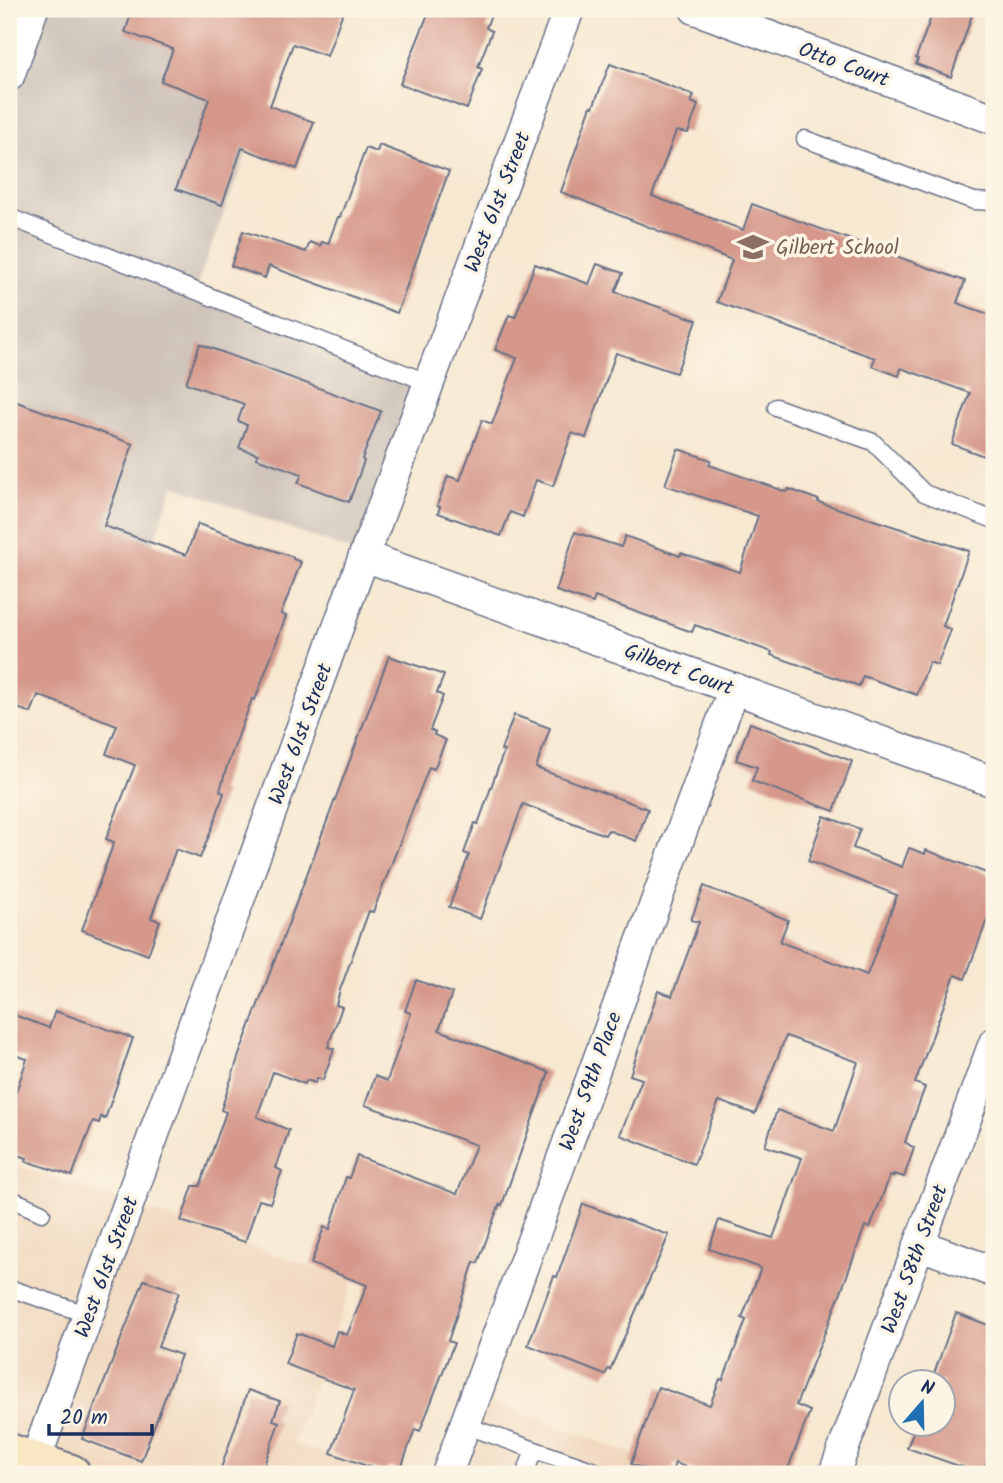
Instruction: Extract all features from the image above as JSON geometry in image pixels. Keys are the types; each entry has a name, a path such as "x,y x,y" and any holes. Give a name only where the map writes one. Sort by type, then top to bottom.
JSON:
{"street":[{"path":"9,76 33,9"},
{"name":"West 61st Street","path":"22,1457 89,1315 364,556 569,9"},
{"name":"Otto Court","path":"695,9 994,119"},
{"name":"Gilbert Court","path":"364,556 994,782"},
{"name":"West 59th Place","path":"447,1474 734,688"},
{"name":"West 58th Street","path":"834,1474 994,1043"},
{"path":"919,1245 994,1272"},
{"path":"22,1457 71,1474"}],"lane":[{"path":"805,139 974,201 994,202"},
{"path":"9,217 429,383"},
{"path":"776,407 873,442 924,494 994,520"},
{"path":"9,1198 42,1213"},
{"path":"9,1288 89,1315"},
{"path":"464,1425 603,1474"},
{"path":"525,1474 534,1450"}],"shaded area":[{"path":"9,9 300,9 195,290 429,383 364,556 174,485 109,664 9,629"},
{"path":"9,1163 353,1281 293,1443 382,1474 9,1474"},
{"path":"475,1397 689,1474 447,1474"}],"building":[{"path":"133,9 344,9 327,56 293,44 270,106 314,122 297,169 242,148 222,205 176,189 209,99 161,81 173,49 125,32"},
{"path":"430,9 493,9 486,28 492,31 478,67 482,69 467,109 400,84"},
{"path":"934,9 974,9 951,77 916,64"},
{"path":"610,64 694,95 691,102 698,105 688,133 676,131 652,196 743,230 752,204 965,281 957,303 994,316 994,460 952,444 970,393 901,368 899,376 872,366 875,358 717,302 732,260 561,192 591,106 593,107"},
{"path":"379,145 449,171 397,313 269,266 265,278 231,266 243,231 306,252 310,242 320,246 322,242 328,244 366,148 377,152"},
{"path":"535,264 589,284 597,264 623,273 615,292 697,320 676,373 616,353 586,438 572,433 553,486 536,480 523,517 510,512 501,536 438,513 440,507 437,506 448,476 460,480 482,420 492,424 517,358 495,350 509,315 515,317"},
{"path":"200,344 381,411 349,502 298,483 302,474 256,458 258,454 239,448 247,425 238,421 244,404 186,383"},
{"path":"9,399 133,444 104,526 186,555 198,524 301,562 281,614 286,616 226,769 220,791 224,793 214,823 200,858 176,849 151,918 160,921 148,955 82,930 114,842 106,839 135,765 106,754 117,725 38,695 31,713 9,705"},
{"path":"678,449 711,460 709,465 787,492 789,489 819,500 818,502 969,551 943,626 951,630 937,665 929,662 917,695 863,676 859,686 695,625 692,632 595,597 593,603 556,591 575,532 621,547 625,536 680,556 681,553 740,572 758,516 665,485"},
{"path":"389,656 444,675 437,693 443,696 430,730 435,732 434,735 446,740 434,769 429,767 373,912 369,911 340,990 336,1005 342,1007 328,1047 334,1049 323,1080 317,1078 315,1083 307,1080 305,1084 273,1072 257,1117 289,1130 276,1168 282,1171 270,1203 259,1200 245,1242 181,1221 193,1186 200,1186 226,1112 221,1110 239,1055"},
{"path":"514,715 550,728 536,768 648,809 636,841 608,830 605,835 523,804 480,919 449,907 469,855 464,853 475,823 478,824"},
{"path":"750,723 852,761 834,811 752,781 757,767 736,760"},
{"path":"824,816 860,829 853,848 902,867 909,848 925,854 926,850 994,876 994,901 965,979 955,975 915,1083 925,1087 905,1142 914,1148 904,1177 894,1174 893,1177 890,1176 870,1228 865,1226 796,1405 810,1411 786,1474 705,1474 675,1463 671,1474 658,1474 631,1464 658,1387 710,1405 720,1379 723,1380 746,1320 742,1318 761,1268 709,1249 719,1220 773,1238 802,1158 765,1146 777,1110 834,1131 858,1062 786,1036 755,1114 719,1101 694,1164 620,1135 642,1079 630,1075 658,991 672,996 699,922 691,920 704,886 788,920 780,942 867,975 897,895 808,861"},
{"path":"416,980 452,993 439,1030 549,1072 502,1205 500,1204 496,1213 478,1263 474,1262 448,1341 454,1343 420,1431 415,1429 400,1471 389,1467 386,1473 331,1453 354,1390 285,1364 297,1333 332,1346 337,1331 347,1335 367,1285 311,1264 324,1227 330,1229 346,1177 349,1178 357,1156 457,1194 476,1145 365,1105 375,1076 387,1081 411,1013 405,1011"},
{"path":"55,1011 133,1038 105,1119 101,1117 99,1123 93,1121 72,1176 26,1161 27,1158 9,1152 9,1113 27,1059 9,1053 9,1013 49,1028"},
{"path":"583,1204 669,1235 610,1370 608,1369 605,1375 528,1345 554,1276 557,1277"},
{"path":"144,1280 179,1292 158,1347 181,1355 141,1461 82,1439"},
{"path":"956,1313 994,1327 994,1468 986,1464 982,1474 907,1448 911,1438 958,1438 958,1368 936,1368"},
{"path":"248,1390 280,1401 273,1420 279,1422 261,1474 219,1474"}],"place":[{"name":"Gilbert School","path":"753,247"}]}
